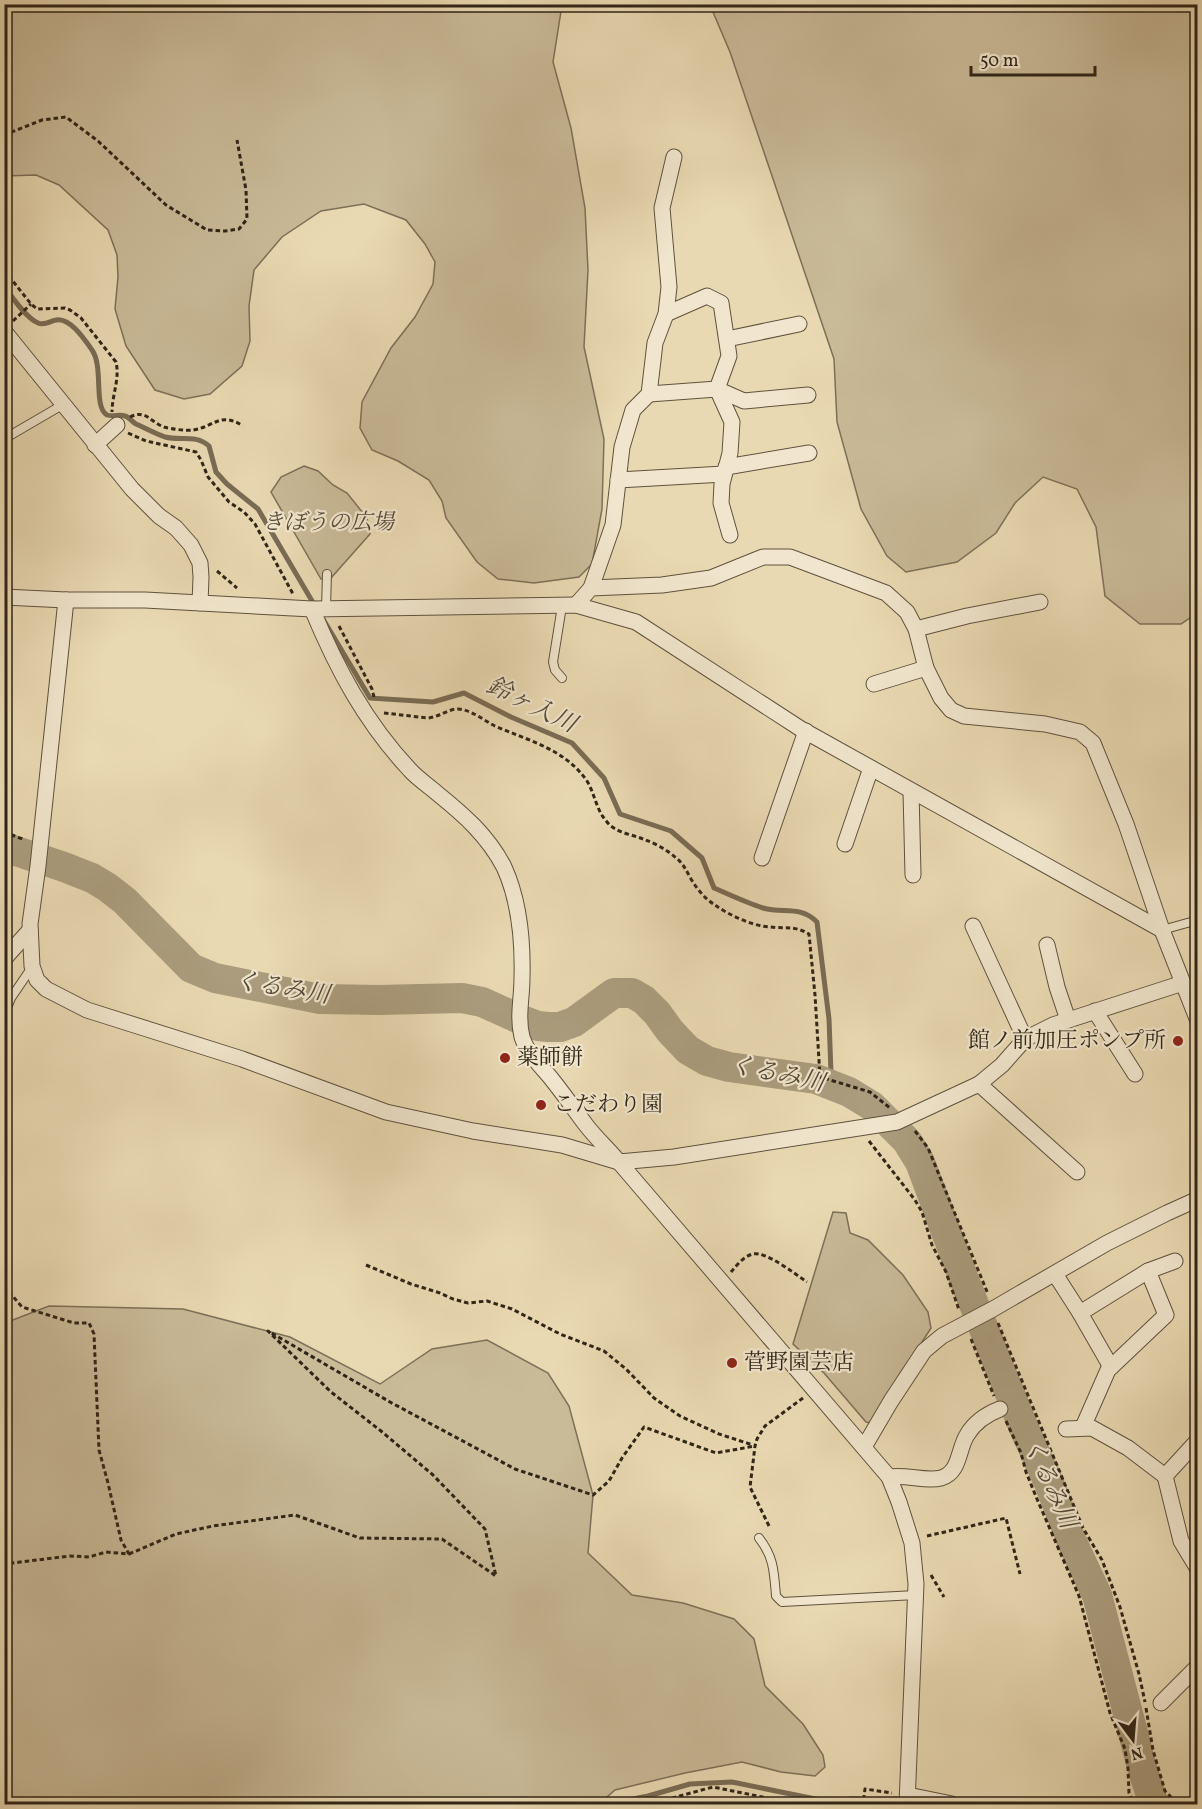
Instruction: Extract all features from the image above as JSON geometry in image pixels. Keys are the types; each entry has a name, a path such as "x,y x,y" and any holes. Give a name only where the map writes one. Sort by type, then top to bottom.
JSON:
{"street":[{"path":"650,394 655,343 666,314 669,287 662,208 674,157"},
{"path":"666,314 706,296 721,303 729,356 717,389 732,422 730,453 722,484 721,502 730,535"},
{"path":"727,339 799,324"},
{"path":"4,331 132,489 159,516 176,528 195,552 200,563 200,603"},
{"path":"569,606 591,588 613,525 622,447 633,410 650,394 717,389 744,402 808,395"},
{"path":"95,445 116,421"},
{"path":"618,480 725,470 809,453"},
{"path":"591,588 662,585 711,578 763,557 790,557 886,593 908,612 916,629 926,668 941,698 951,710 964,716 1045,724 1080,732 1093,743 1126,824 1162,930 1196,1014"},
{"path":"4,597 312,608 569,606 636,622 806,731 1162,930"},
{"path":"66,600 30,930 33,966 37,980 46,989 87,1010 242,1059 386,1112 473,1131 562,1145 619,1162 674,1157 900,1121 980,1084 1002,1065 1025,1039 1053,1024 1183,983"},
{"path":"916,629 967,616 1040,602"},
{"path":"312,608 327,645 355,699 381,736 411,772 476,826 504,868 518,909 522,978 519,1013 522,1037 531,1055 587,1127 889,1477 911,1540 914,1560 916,1595 908,1799 952,1804"},
{"path":"874,684 926,668"},
{"path":"762,858 806,731"},
{"path":"845,844 871,768"},
{"path":"911,791 913,875"},
{"path":"973,926 1025,1039"},
{"path":"4,959 30,930"},
{"path":"1047,945 1068,1020"},
{"path":"1095,1011 1135,1074"},
{"path":"980,1084 1077,1172"},
{"path":"864,1447 924,1351 942,1336 1107,1243 1197,1199"},
{"path":"1080,1313 1148,1271 1175,1261"},
{"path":"1083,1427 1108,1370 1166,1315 1148,1271"},
{"path":"1055,1274 1111,1367"},
{"path":"889,1477 901,1475 924,1479 948,1475 954,1468 966,1435 988,1413 1000,1409"},
{"path":"1066,1429 1092,1428 1128,1448 1165,1476 1181,1541 1197,1569"},
{"path":"1165,1476 1197,1440"},
{"path":"1161,1703 1197,1666"}],"lane":[{"path":"4,439 64,404"},
{"path":"312,608 327,574"},
{"path":"562,678 555,670 553,662 569,606"},
{"path":"1162,930 1197,920"},
{"path":"4,1015 11,998 33,966"},
{"path":"759,1538 768,1549 773,1562 776,1596 782,1602 916,1595"}],"path":[{"path":"4,135 42,120 66,117 98,141 166,205 207,230 225,231 239,229 248,219 246,190 237,140"},
{"path":"4,270 37,309 65,308 81,318 116,362 118,370 112,399 116,421 126,433 146,441 196,452 208,477 229,502 244,512 255,524 287,582 312,608"},
{"path":"21,314 32,304"},
{"path":"116,421 138,414 166,428 193,430 223,419 243,426"},
{"path":"195,552 256,605"},
{"path":"339,626 374,695"},
{"path":"363,710 428,718 452,710 468,711 495,726 554,751 577,769 588,783 597,807 607,823 625,834 657,845 675,857 684,865 701,894 716,906 754,924 798,928 809,934 820,1077 870,1092 883,1101 900,1121 918,1134 927,1148 967,1241 1014,1364 1083,1528 1102,1560 1120,1607 1139,1674 1153,1750 1165,1791 1178,1804"},
{"path":"4,832 40,846"},
{"path":"864,1127 919,1206 932,1245 946,1272 964,1323 1021,1453 1033,1490 1079,1596 1110,1713 1125,1749 1129,1792 1134,1804"},
{"path":"722,1282 745,1257 754,1254 764,1254 807,1282"},
{"path":"366,1265 453,1299 468,1303 487,1301 512,1309 560,1334 604,1351 626,1369 654,1398 680,1416 719,1434 755,1446"},
{"path":"4,1286 22,1307 74,1323 89,1323 94,1334 99,1450 121,1540 129,1554"},
{"path":"4,1564 70,1556 89,1557 106,1552 129,1554 176,1534 213,1526 295,1515 360,1538 442,1539 496,1576 485,1528 433,1475 331,1392 268,1331 390,1402 514,1469 592,1495 609,1481 644,1427 716,1453 755,1446"},
{"path":"769,1526 750,1487 757,1439 765,1426 814,1389"},
{"path":"911,1540 1006,1518 1020,1574"},
{"path":"650,1804 713,1787 797,1804"},
{"path":"862,1804 865,1790 908,1799"}],"green space":[{"path":"4,5 562,5 553,62 571,128 585,208 588,270 584,347 604,439 602,509 592,564 579,577 534,583 498,579 477,562 446,518 442,501 429,480 398,461 372,450 360,428 362,402 391,348 415,317 433,284 435,262 425,244 406,220 364,204 321,211 282,237 254,270 249,306 250,341 242,366 210,394 184,399 155,390 126,346 115,309 118,277 117,255 108,230 59,185 36,175 5,176"},
{"path":"710,5 1197,5 1197,613 1181,624 1140,624 1105,596 1096,527 1077,489 1043,477 1015,503 996,533 957,562 906,572 887,556 861,509 837,422 834,359 730,52"},
{"name":"きぼうの広場","path":"304,466 318,471 333,485 347,493 367,518 370,534 331,578 321,579 271,492 281,477"},
{"path":"833,1212 846,1213 850,1233 868,1240 903,1275 928,1312 931,1328 870,1423 866,1422 824,1373 793,1344"},
{"path":"49,1306 183,1309 290,1337 380,1384 432,1349 487,1340 548,1373 569,1406 593,1495 588,1553 632,1595 683,1603 734,1619 754,1639 765,1686 803,1724 823,1755 825,1767 815,1776 781,1772 742,1762 615,1790 599,1804 5,1804 5,1323"}],"waterway":[{"name":"鈴ヶ入川","path":"4,286 33,320 43,324 61,320 67,322 81,335 96,357 100,404 107,415 125,416 136,424 165,437 199,440 209,446 216,472 258,509 315,606"},
{"name":"鈴ヶ入川","path":"323,619 370,698 433,702 464,693 511,717 572,743 604,778 620,814 671,831 702,858 714,888 763,908 804,913 817,922 829,1019 833,1085"},
{"name":"くるみ川","path":"4,847 64,867 92,878 107,887 125,901 191,968 215,978 320,999 462,998 482,1002 522,1020 548,1027 560,1027 574,1022 614,993 632,993 644,1000 657,1013 688,1050 707,1061 729,1067 816,1079 849,1092 872,1106 907,1141 920,1162 1023,1426 1097,1595 1143,1771 1154,1804"},
{"path":"608,1804 690,1784 732,1782 830,1802 852,1799 874,1800 878,1804"}],"place":[{"name":"館ノ前加圧ポンプ所","path":"1178,1041"},
{"name":"薬師餅","path":"505,1058"},
{"name":"こだわり園","path":"541,1105"},
{"name":"菅野園芸店","path":"732,1363"}]}
